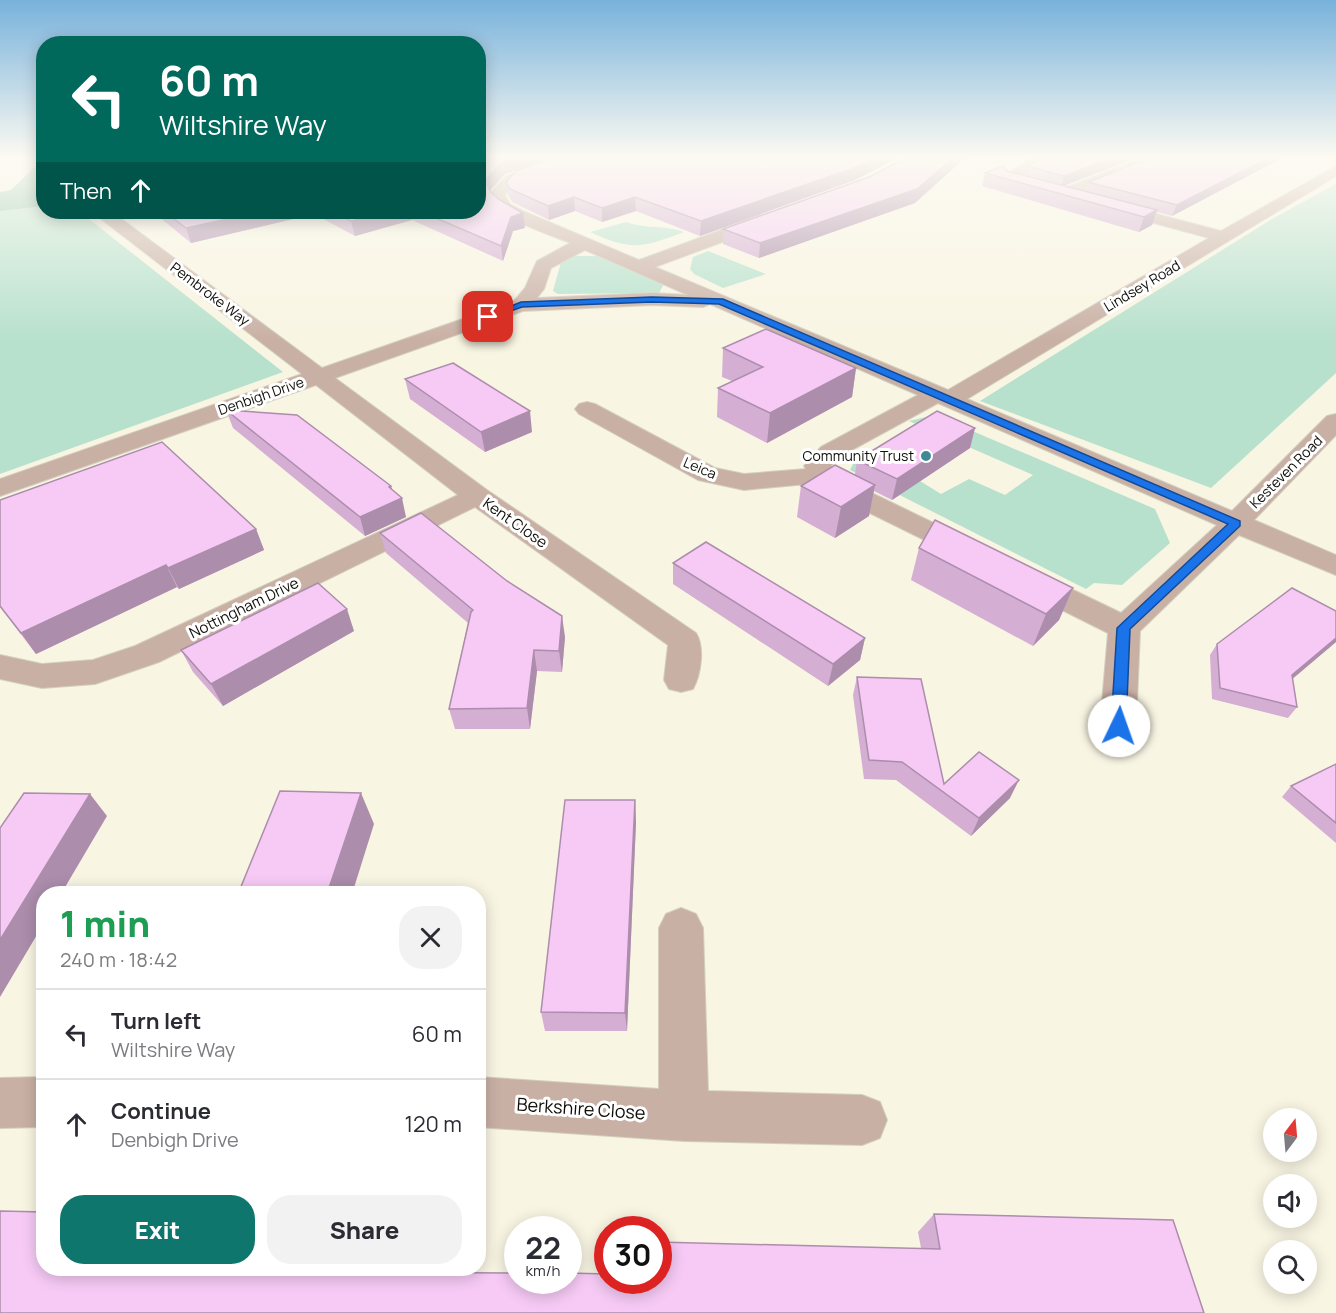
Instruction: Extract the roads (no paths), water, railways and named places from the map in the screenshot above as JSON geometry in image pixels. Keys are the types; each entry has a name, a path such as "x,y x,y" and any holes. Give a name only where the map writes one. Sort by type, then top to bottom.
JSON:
{"street":[{"name":"Pembroke Way","path":"112,219 317,376"},
{"path":"530,219 1336,566"},
{"path":"640,266 767,219"},
{"path":"1157,219 1224,237"},
{"name":"Lindsey Road","path":"824,475 817,466 830,452 942,397 1254,219"},
{"path":"521,305 534,289 543,265 564,252 586,243"},
{"name":"Denbigh Drive","path":"0,488 521,305 652,299 720,301"},
{"name":"Kent Close","path":"317,376 477,496 685,641 681,680"},
{"name":"Leica","path":"587,409 707,474 744,482 824,475"},
{"name":"Kesteven Road","path":"1124,628 1236,523 1336,421"},
{"path":"824,475 834,485 1124,628 1119,726"},
{"name":"Nottingham Drive","path":"0,667 42,676 95,672 147,654 477,496"},
{"path":"681,928 684,1116"},
{"path":"0,1103 36,1102"},
{"name":"Berkshire Close","path":"486,1103 684,1116 862,1120"}],"place":[{"name":"Community Trust","path":"926,456"}]}
